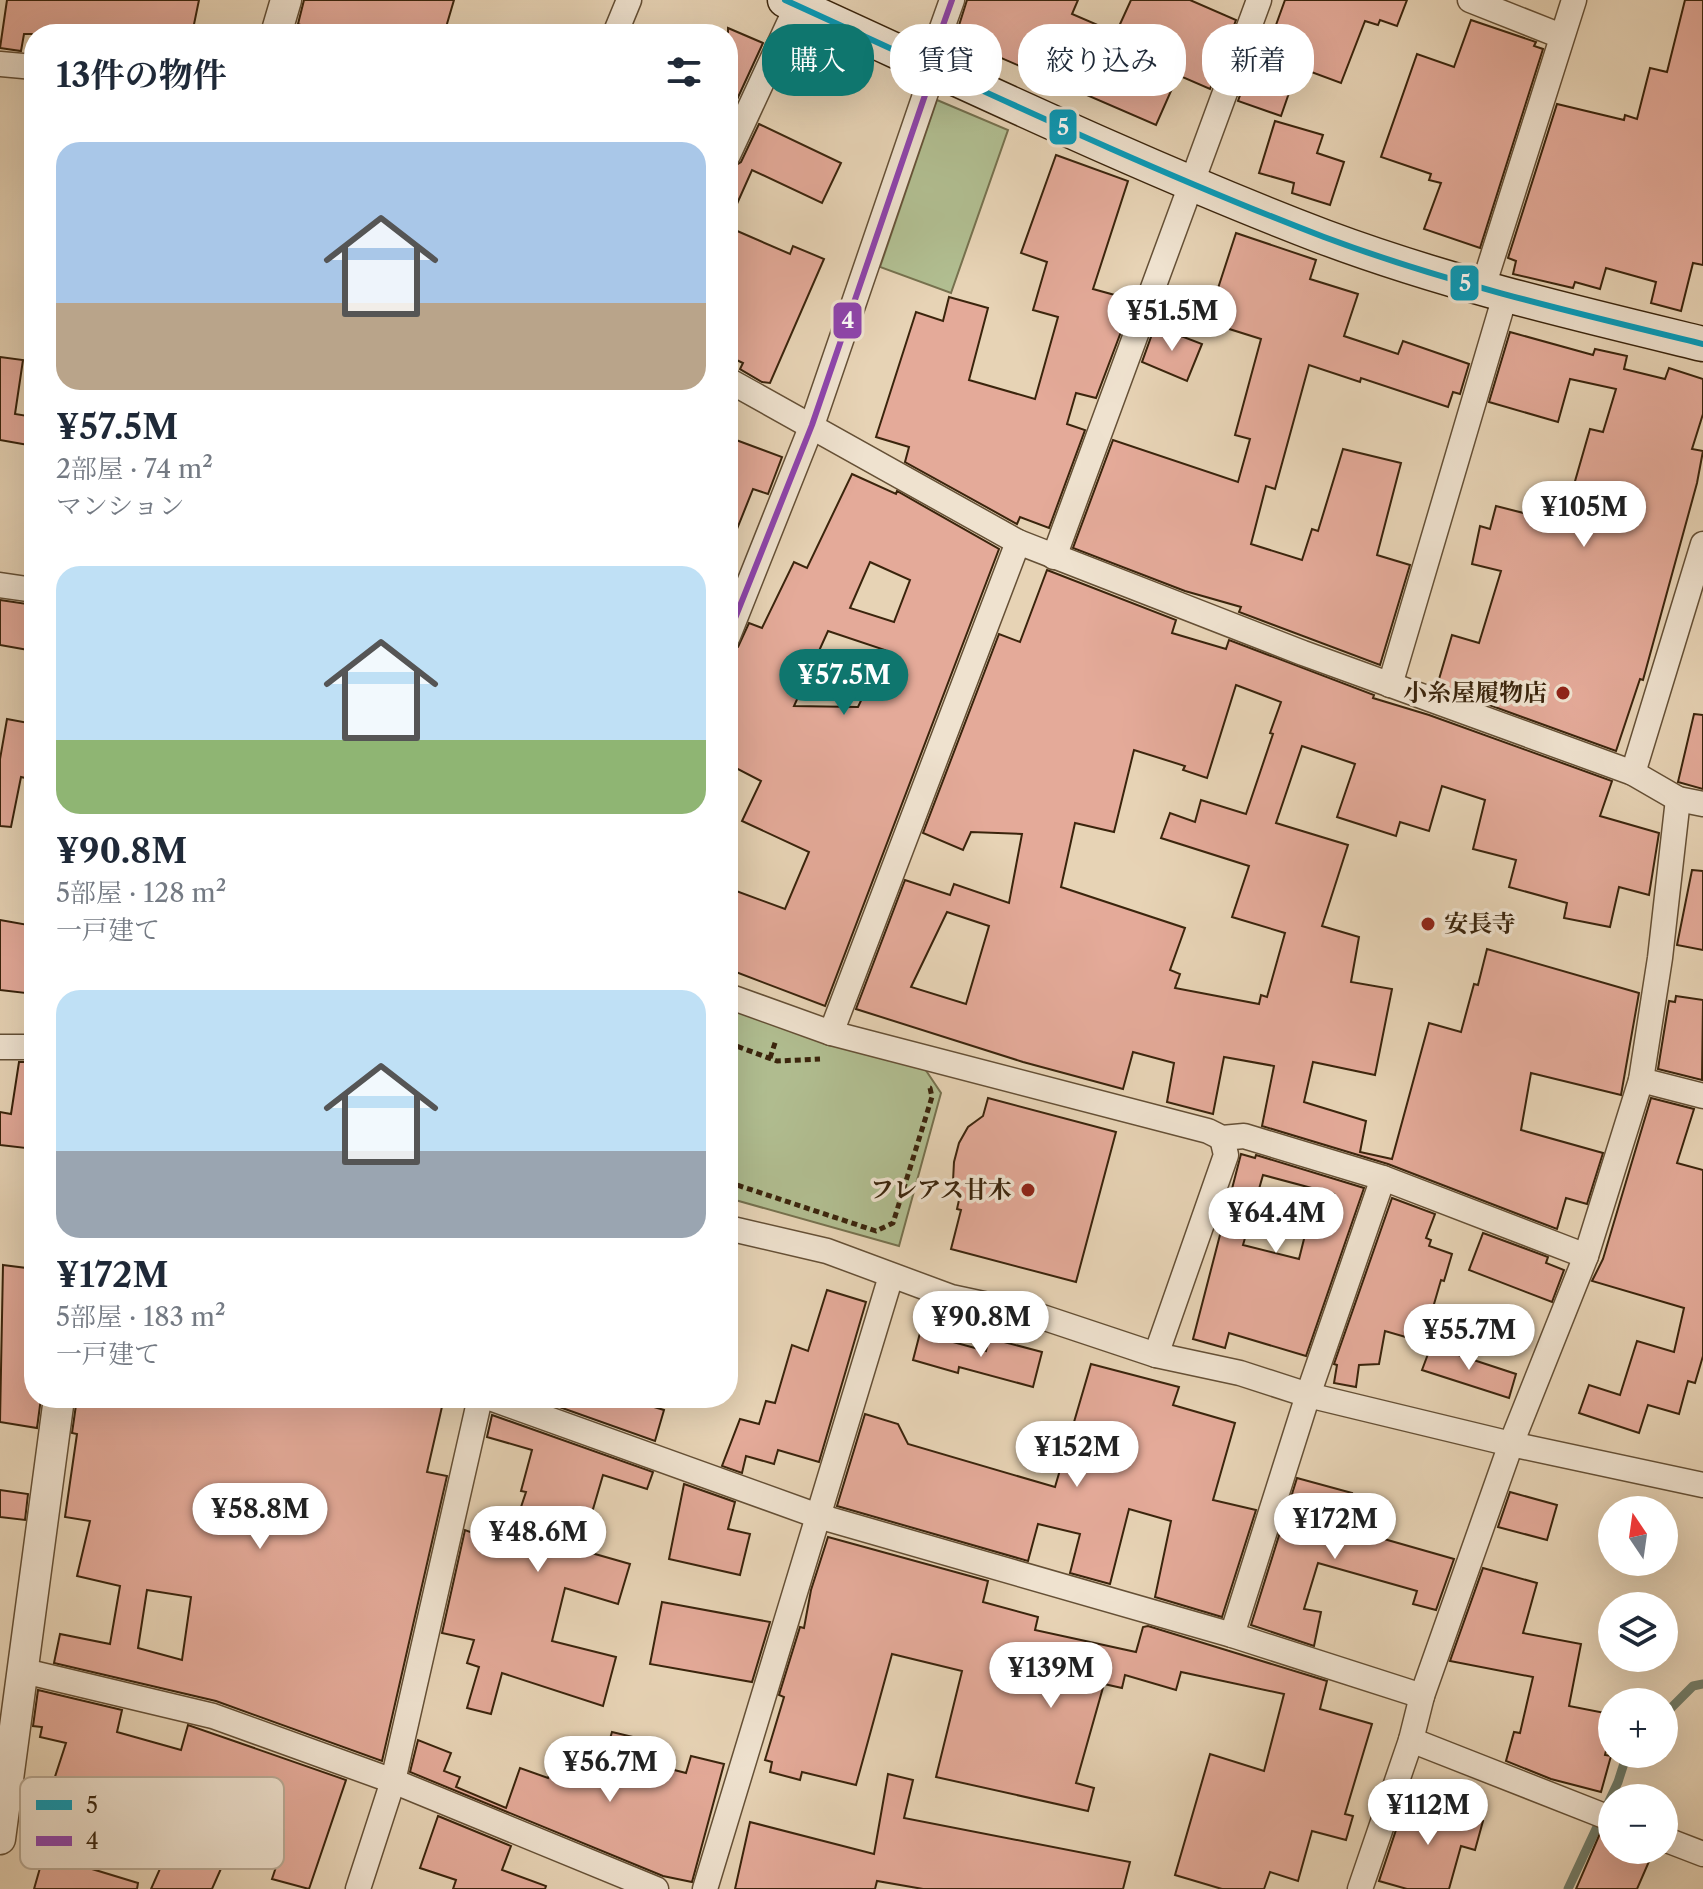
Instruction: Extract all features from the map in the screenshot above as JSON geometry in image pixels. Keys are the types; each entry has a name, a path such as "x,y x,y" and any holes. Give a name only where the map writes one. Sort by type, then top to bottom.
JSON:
{"main road":[{"path":"791,3 890,46"},
{"path":"1000,96 1190,183 1326,237 1494,293 1703,344"}],"street":[{"path":"279,24 286,0"},
{"path":"619,24 629,0"},
{"path":"943,24 952,0"},
{"path":"1054,557 1259,0"},
{"path":"1470,0 1561,36"},
{"path":"1390,685 1561,36 1574,0"},
{"path":"738,131 791,3"},
{"path":"0,64 24,66"},
{"path":"738,611 812,425 925,96"},
{"path":"738,385 1018,542 1390,685 1633,773 1678,799 1703,804"},
{"path":"831,1033 1018,542"},
{"path":"1633,773 1703,544"},
{"path":"0,585 24,589"},
{"path":"1360,1889 1411,1740 1422,1696 1511,1444 1586,1256 1641,1080 1660,958 1678,799"},
{"path":"738,1000 831,1033 1208,1131 1222,1138 1244,1136 1383,1178 1586,1256"},
{"path":"0,1047 24,1047"},
{"path":"1641,1080 1703,1096"},
{"path":"1156,1355 1226,1155 1222,1138"},
{"path":"1232,1635 1308,1395 1383,1178"},
{"path":"738,1230 827,1251 951,1297 1036,1315 1156,1355 1240,1373 1308,1395 1511,1444 1703,1485"},
{"path":"705,1889 891,1276"},
{"path":"0,1839 58,1408"},
{"path":"358,1889 393,1781 478,1408"},
{"path":"518,1408 818,1516 1232,1635 1422,1696"},
{"path":"24,1671 213,1716 393,1781 656,1889"},
{"path":"1411,1740 1598,1813"},
{"path":"1678,1844 1703,1854"}],"path":[{"path":"738,1047 777,1061 830,1058"},
{"path":"738,1185 876,1231 893,1223 932,1097 930,1088 924,1086"}],"green space":[{"path":"937,100 1008,130 951,293 880,267"},
{"path":"738,1011 925,1069 941,1093 899,1246 738,1201"}],"building":[{"path":"7,0 199,0 194,24 24,24 21,51 0,48"},
{"path":"304,0 454,0 447,24 298,24"},
{"path":"967,0 1078,0 1072,14 1095,24 1018,24 1018,65 1002,58 1002,24 959,24"},
{"path":"1131,0 1190,0 1236,20 1234,24 1202,24 1202,86 1186,78 1186,24 1120,24"},
{"path":"1285,0 1407,0 1397,26 1380,20 1378,25 1365,21 1341,83 1314,73 1314,24 1276,24"},
{"path":"1685,0 1703,0 1703,265 1693,263 1681,311 1651,303 1656,282 1606,268 1600,289 1575,282 1573,288 1513,274 1516,261 1508,258 1557,104 1624,120 1625,115 1637,119 1650,68 1667,72"},
{"path":"1471,20 1536,42 1534,46 1543,49 1480,248 1424,229 1441,183 1429,180 1431,174 1381,157 1417,54 1454,67"},
{"path":"738,32 762,45 738,97"},
{"path":"1089,96 1169,96 1156,125"},
{"path":"1240,96 1288,96 1281,116 1238,101"},
{"path":"1275,121 1323,135 1317,153 1344,162 1330,205 1292,193 1294,183 1259,173"},
{"path":"759,124 841,163 822,203 752,170 738,202 738,164"},
{"path":"1056,155 1128,181 1093,289 1133,300 1096,398 1076,393 1067,424 1085,430 1049,528 1020,517 1017,524 905,462 909,447 876,437 916,312 943,321 949,297 988,308 969,380 1035,399 1058,317 1033,310 1047,262 1021,253"},
{"path":"738,231 790,254 793,246 824,259 770,383 762,382 740,369 743,363 738,361"},
{"path":"1236,233 1316,260 1310,279 1358,294 1344,336 1398,354 1403,341 1469,364 1460,394 1453,392 1448,407 1361,378 1360,382 1309,365 1275,489 1266,486 1251,544 1302,560 1312,529 1318,531 1343,449 1401,463 1377,555 1410,565 1380,665 1239,612 1241,607 1185,591 1073,548 1113,440 1238,482 1250,439 1235,435 1261,339 1207,322"},
{"path":"1155,326 1202,344 1187,381 1142,362"},
{"path":"1510,332 1593,355 1595,349 1627,356 1624,369 1665,379 1669,368 1703,379 1703,414 1692,449 1703,451 1697,483 1643,680 1640,679 1616,751 1437,686 1452,635 1479,643 1501,571 1472,564 1480,526 1490,529 1496,506 1563,523 1590,429 1603,432 1616,389 1570,379 1558,422 1489,402"},
{"path":"0,357 23,360 15,414 24,415 24,444 0,440"},
{"path":"738,441 782,457 768,494 753,489 738,526"},
{"path":"852,474 896,494 897,491 999,549 825,1006 738,973 738,892 785,909 809,852 742,821 761,781 738,769 738,647 749,623 762,628 794,562 807,568","holes":["870,562 910,580 894,622 850,608","828,631 885,650 858,707 794,706"]},
{"path":"1047,570 1176,620 1172,633 1226,649 1229,640 1374,695 1373,698 1612,781 1600,816 1659,833 1649,895 1619,887 1610,927 1564,918 1567,903 1509,887 1516,860 1473,849 1485,800 1442,786 1429,831 1400,822 1396,836 1337,817 1355,764 1302,746 1276,823 1348,845 1322,926 1359,937 1351,982 1392,989 1375,1075 1313,1062 1304,1102 1366,1121 1360,1152 1392,1159 1429,1023 1461,1032 1487,949 1639,993 1621,1095 1531,1073 1521,1130 1603,1153 1587,1204 1566,1198 1557,1229 1388,1164 1262,1126 1274,1066 1224,1057 1213,1114 1167,1102 1174,1063 1133,1052 1123,1089 1023,1062 856,1009 905,880 950,895 954,884 1009,903 1022,834 971,832 963,850 923,833 999,634 1020,642","holes":["1236,685 1281,702 1246,814 1201,800 1195,822 1170,813 1161,838 1249,866 1232,917 1285,933 1267,997 1261,995 1259,1004 1175,988 1180,974 1170,970 1185,928 1061,887 1075,823 1114,832 1134,750 1185,766 1183,770 1207,778","947,912 989,926 966,1004 911,987"]},
{"path":"0,600 24,604 24,649 0,645"},
{"path":"1694,714 1703,715 1703,789 1678,782"},
{"path":"7,719 24,722 24,778 21,777 11,827 0,826 0,759"},
{"path":"1692,870 1703,871 1703,950 1677,945"},
{"path":"0,920 24,924 24,993 0,990"},
{"path":"1676,996 1703,1000 1702,1080 1658,1069 1669,1001 1675,1002"},
{"path":"19,1062 24,1062 24,1148 0,1145 0,1112 11,1114"},
{"name":"フレアス甘木","path":"988,1098 1116,1132 1076,1282 951,1249 961,1210 957,1209 959,1200 953,1181 954,1162 959,1143 968,1127 983,1116"},
{"path":"1651,1098 1694,1109 1677,1163 1703,1170 1703,1356 1695,1383 1688,1381 1679,1414 1648,1405 1639,1433 1579,1413 1589,1385 1620,1395 1637,1341 1674,1352 1684,1308 1592,1281 1603,1259"},
{"path":"1241,1154 1255,1158 1256,1155 1364,1188 1306,1356 1229,1333 1225,1348 1193,1339","holes":["1263,1175 1334,1194 1322,1235 1306,1231 1299,1259 1243,1245"]},
{"path":"1392,1198 1435,1214 1426,1238 1431,1240 1429,1246 1452,1254 1444,1281 1441,1280 1423,1342 1385,1331 1379,1364 1359,1365 1356,1387 1334,1383 1337,1365 1334,1364"},
{"path":"1483,1233 1548,1257 1546,1263 1564,1270 1552,1302 1469,1270"},
{"path":"3,1265 24,1268 24,1408 40,1408 37,1428 0,1422"},
{"path":"827,1290 866,1302 819,1462 778,1450 774,1464 746,1456 742,1473 722,1466 740,1419 759,1424 766,1401 775,1403 792,1345 808,1351"},
{"path":"920,1333 986,1351 989,1338 1042,1352 1033,1387 959,1367 958,1373 913,1360"},
{"path":"1431,1346 1516,1374 1509,1398 1422,1370"},
{"path":"1091,1364 1179,1387 1173,1405 1235,1423 1213,1500 1256,1510 1222,1617 1155,1597 1171,1521 1129,1509 1110,1584 1070,1573 1080,1534 1038,1524 1028,1561 837,1506 865,1414 898,1424 908,1444 1055,1487"},
{"path":"76,1408 442,1408 427,1472 447,1476 382,1761 216,1701 54,1663 60,1634 110,1644 120,1586 77,1576 90,1521 65,1517 77,1434 72,1433","holes":["147,1590 191,1597 182,1660 138,1648"]},
{"path":"562,1408 664,1410 655,1441"},
{"path":"492,1415 653,1472 647,1489 603,1475 581,1550 630,1564 618,1604 565,1588 552,1641 616,1657 603,1706 502,1673 491,1714 467,1708 479,1667 467,1663 474,1640 442,1633 465,1530 508,1546 526,1492 521,1491 532,1450 487,1437"},
{"path":"1297,1478 1352,1493 1349,1507 1354,1509 1349,1529 1454,1559 1436,1610 1413,1604 1417,1591 1318,1563 1304,1609 1321,1612 1314,1646 1251,1625"},
{"path":"684,1484 735,1502 728,1529 750,1534 740,1575 669,1559"},
{"path":"0,1490 28,1494 25,1520 0,1517"},
{"path":"1510,1492 1557,1505 1547,1540 1498,1527"},
{"path":"828,1537 988,1581 983,1602 1038,1617 1035,1630 1136,1652 1143,1627 1148,1626 1327,1681 1320,1709 1372,1724 1345,1814 1353,1816 1346,1840 1312,1831 1298,1881 1270,1872 1264,1889 1222,1889 1175,1875 1210,1754 1264,1771 1284,1694 1181,1672 1176,1690 1125,1675 1122,1688 1104,1684 1076,1783 1094,1788 1088,1811 936,1777 962,1671 892,1654 856,1785 802,1772 800,1780 770,1772 772,1762 765,1760 784,1697 779,1695 800,1627 804,1628 811,1590"},
{"path":"1483,1568 1537,1583 1523,1633 1581,1644 1569,1706 1598,1712 1598,1768 1608,1768 1603,1784 1598,1784 1598,1791 1551,1779 1506,1761 1514,1732 1520,1733 1533,1677 1450,1661"},
{"path":"662,1602 770,1622 752,1682 650,1664"},
{"path":"38,1690 122,1710 117,1732 181,1750 188,1725 346,1780 309,1889 272,1879 275,1869 284,1869 284,1777 55,1777 66,1743 40,1737 42,1727 33,1726"},
{"path":"612,1732 637,1738 631,1759 686,1773 691,1756 724,1764 692,1882 663,1876 410,1772 418,1740 451,1753 444,1771 460,1777 456,1787 506,1808 520,1768 548,1778 558,1751 602,1766"},
{"path":"888,1774 913,1780 904,1818 1130,1862 1123,1889 923,1889 877,1881 875,1889 735,1889 750,1822 874,1854"},
{"path":"1406,1800 1483,1821 1475,1850 1461,1846 1449,1889 1407,1889 1379,1881"},
{"path":"438,1816 511,1846 502,1870 546,1886 545,1889 453,1889 456,1880 420,1868"},
{"path":"1598,1838 1598,1864 1648,1864 1637,1889 1576,1889"},
{"path":"40,1869 92,1869 138,1883 137,1889 34,1889"},
{"path":"160,1869 221,1869 212,1889 151,1889"}],"waterway":[{"path":"1678,1701 1693,1686 1703,1684"},
{"path":"1568,1889 1622,1768"}],"transit line":[{"name":"5","path":"785,0 1120,153 1324,237 1464,283 1703,344"},
{"name":"4","path":"738,611 812,425 935,66 942,28 952,0"}],"place":[{"name":"小糸屋履物店","path":"1563,693"},
{"name":"安長寺","path":"1428,924"},
{"name":"フレアス甘木","path":"1028,1190"}]}
